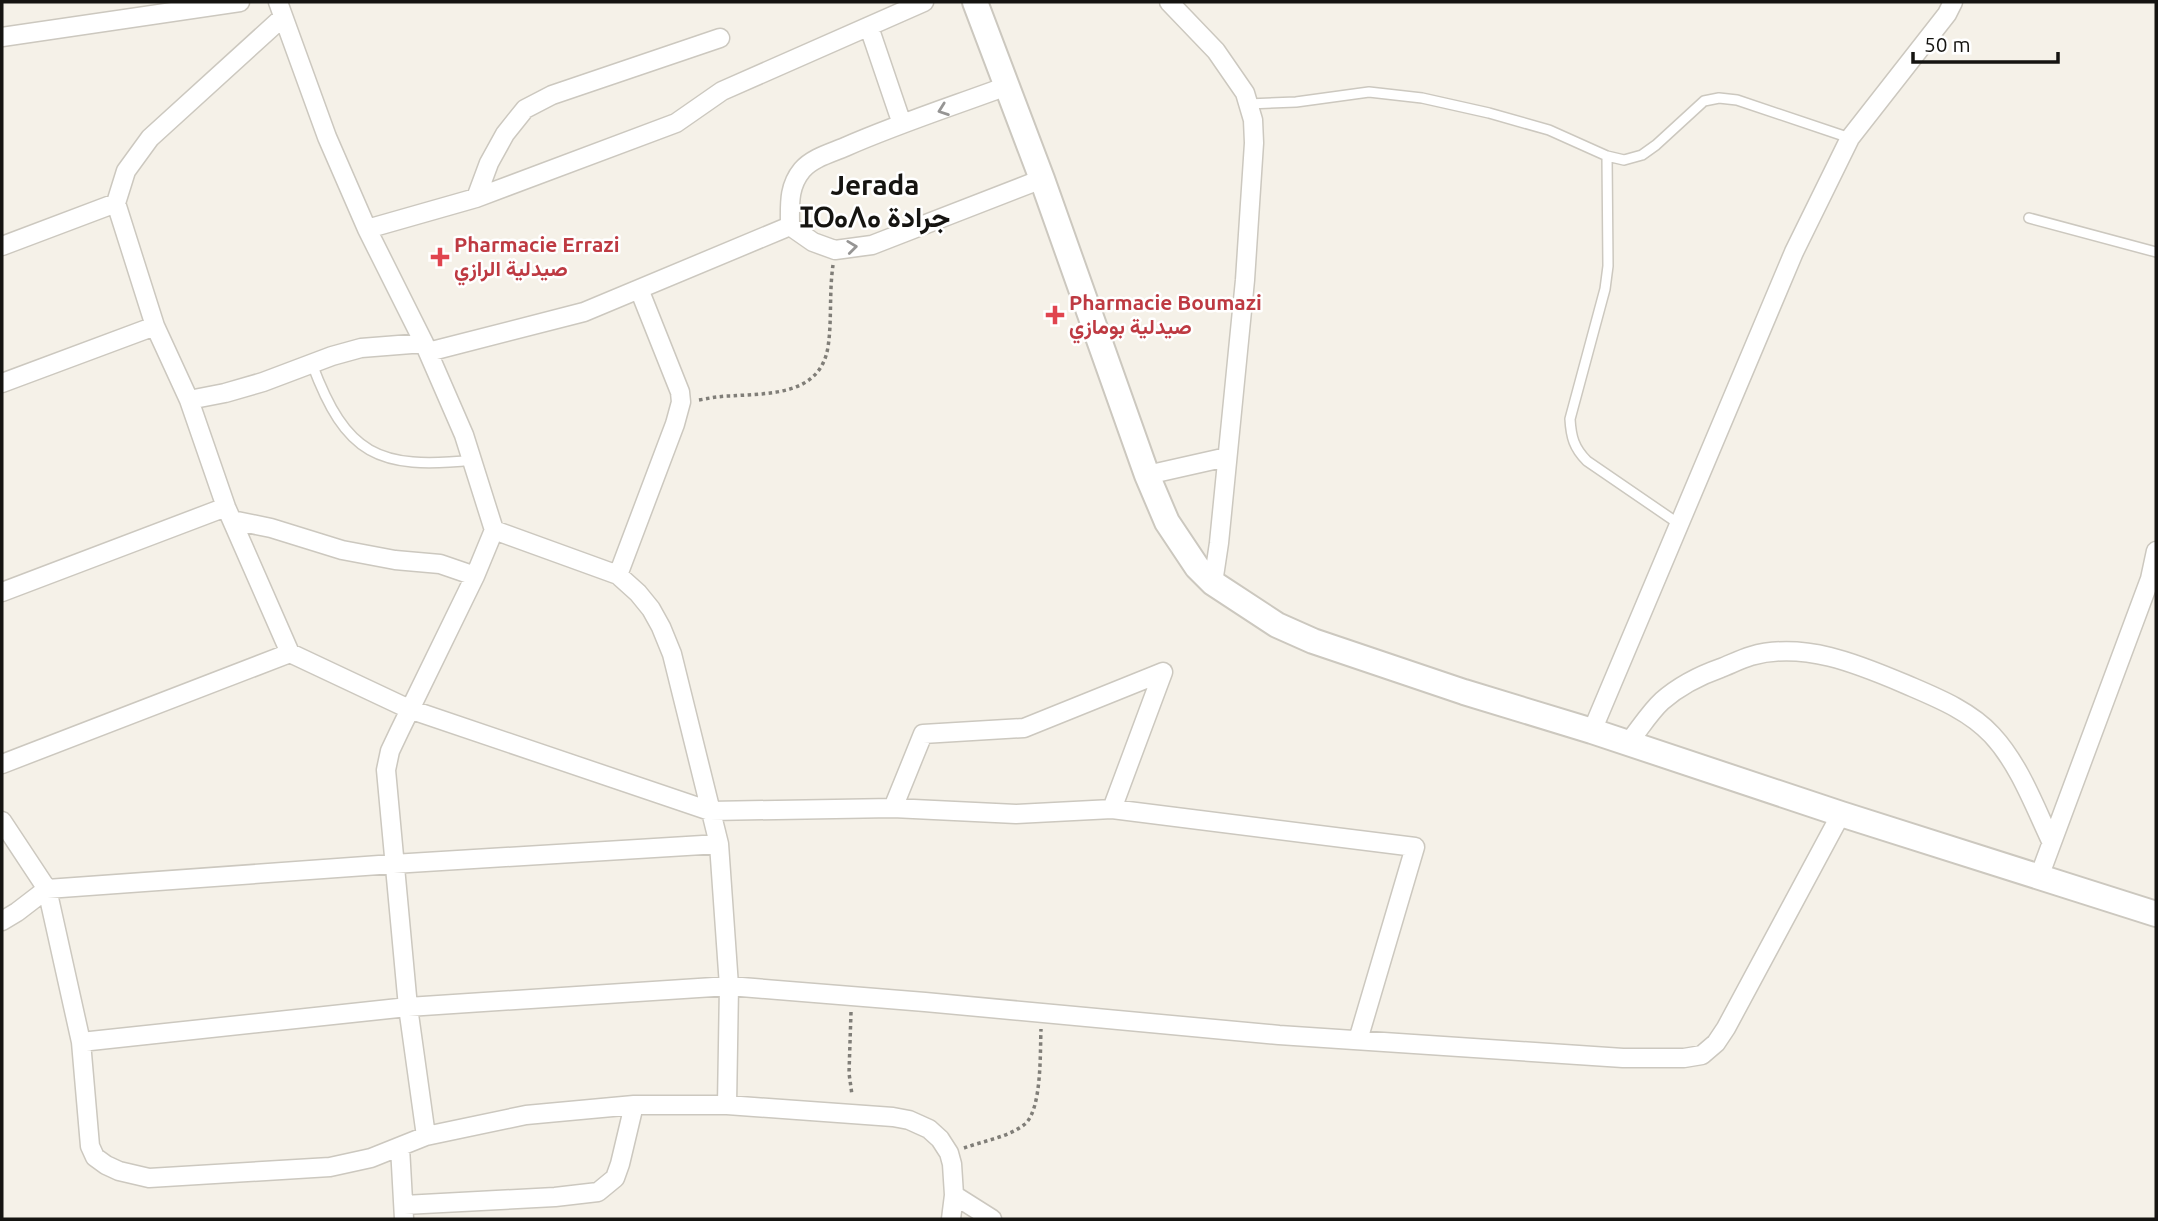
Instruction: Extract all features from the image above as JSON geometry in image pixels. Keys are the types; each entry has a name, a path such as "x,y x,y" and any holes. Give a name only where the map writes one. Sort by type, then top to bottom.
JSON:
{"main road":[{"path":"975,2 1042,179 1147,475 1167,522 1187,554 1213,583 1277,625 1313,641 2156,914"}],"street":[{"path":"2,37 170,6 240,2"},
{"path":"367,229 476,198 676,123 722,91 924,2"},
{"path":"1170,2 1216,51 1245,93 1252,120 1254,144 1245,281 1213,583"},
{"path":"1592,731 1794,252 1850,138 1947,14 1953,2"},
{"path":"426,1136 408,1007 386,770 390,751 409,709 475,576 494,530 464,435 426,348 367,229 327,136 281,9 150,138 126,171 116,203 155,326 189,400 229,514 290,653 409,709 710,811 893,808 1016,814 1112,809 1415,847 1358,1040"},
{"path":"869,26 902,124"},
{"path":"476,198 489,163 505,134 525,109 552,95 720,38"},
{"path":"790,226 789,194 804,168 821,157 1007,86"},
{"path":"790,226 813,242 835,250 872,245 1042,179"},
{"path":"2,246 116,203"},
{"path":"189,400 225,393 361,348 426,348 584,312 790,226"},
{"path":"618,575 681,402 677,383 639,289"},
{"path":"2,383 155,326"},
{"path":"1147,475 1227,457"},
{"path":"2,592 229,514 342,550 395,560 440,564 475,576"},
{"path":"494,530 618,575 651,609 672,654 719,844 729,986 727,1105"},
{"path":"2039,877 2137,617 2156,551"},
{"path":"1628,743 1661,702 1702,675 1753,655 1783,652 1818,654 1893,679 1942,700 1972,718 1992,735 2011,761 2052,841"},
{"path":"2,764 290,653"},
{"path":"893,808 923,734 1024,728 1163,671 1112,809"},
{"path":"81,1042 408,1007 729,986 1358,1040 1623,1058 1684,1058 1702,1055 1716,1043 1726,1028 1841,814"},
{"path":"2,821 47,889 81,1042 90,1146 95,1157 118,1171 149,1178 330,1167 371,1158 426,1136 526,1115 634,1105 727,1105 893,1116 920,1124 940,1139 949,1153 954,1195 951,1219"},
{"path":"2,921 47,889 719,844"},
{"path":"400,1147 404,1212 598,1192 615,1178 634,1105"},
{"path":"954,1195 992,1219"}],"lane":[{"path":"1248,104 1296,102 1369,92 1422,97 1549,130 1607,156 1624,160 1642,155 1656,145 1704,101 1719,98 1737,100 1850,138"},
{"path":"1607,156 1608,266 1605,289 1570,419 1571,438 1578,452 1587,461 1679,524"},
{"path":"2029,218 2156,251"},
{"path":"312,364 323,393 349,434 375,454 397,461 432,464 472,460"}],"path":[{"path":"681,402 784,393 800,386 811,377 824,361 827,351 835,250"},
{"path":"852,996 849,1073 857,1114"},
{"path":"949,1153 1013,1132 1027,1123 1035,1108 1043,1014"}],"place":[{"name":"Pharmacie Errazi صيدلية الرازي","path":"440,257"},
{"name":"Pharmacie Boumazi صيدلية بومازي","path":"1055,315"}],"district":[{"name":"Jerada ⵊⵔⴰⴷⴰ جرادة","path":"875,201"}]}
